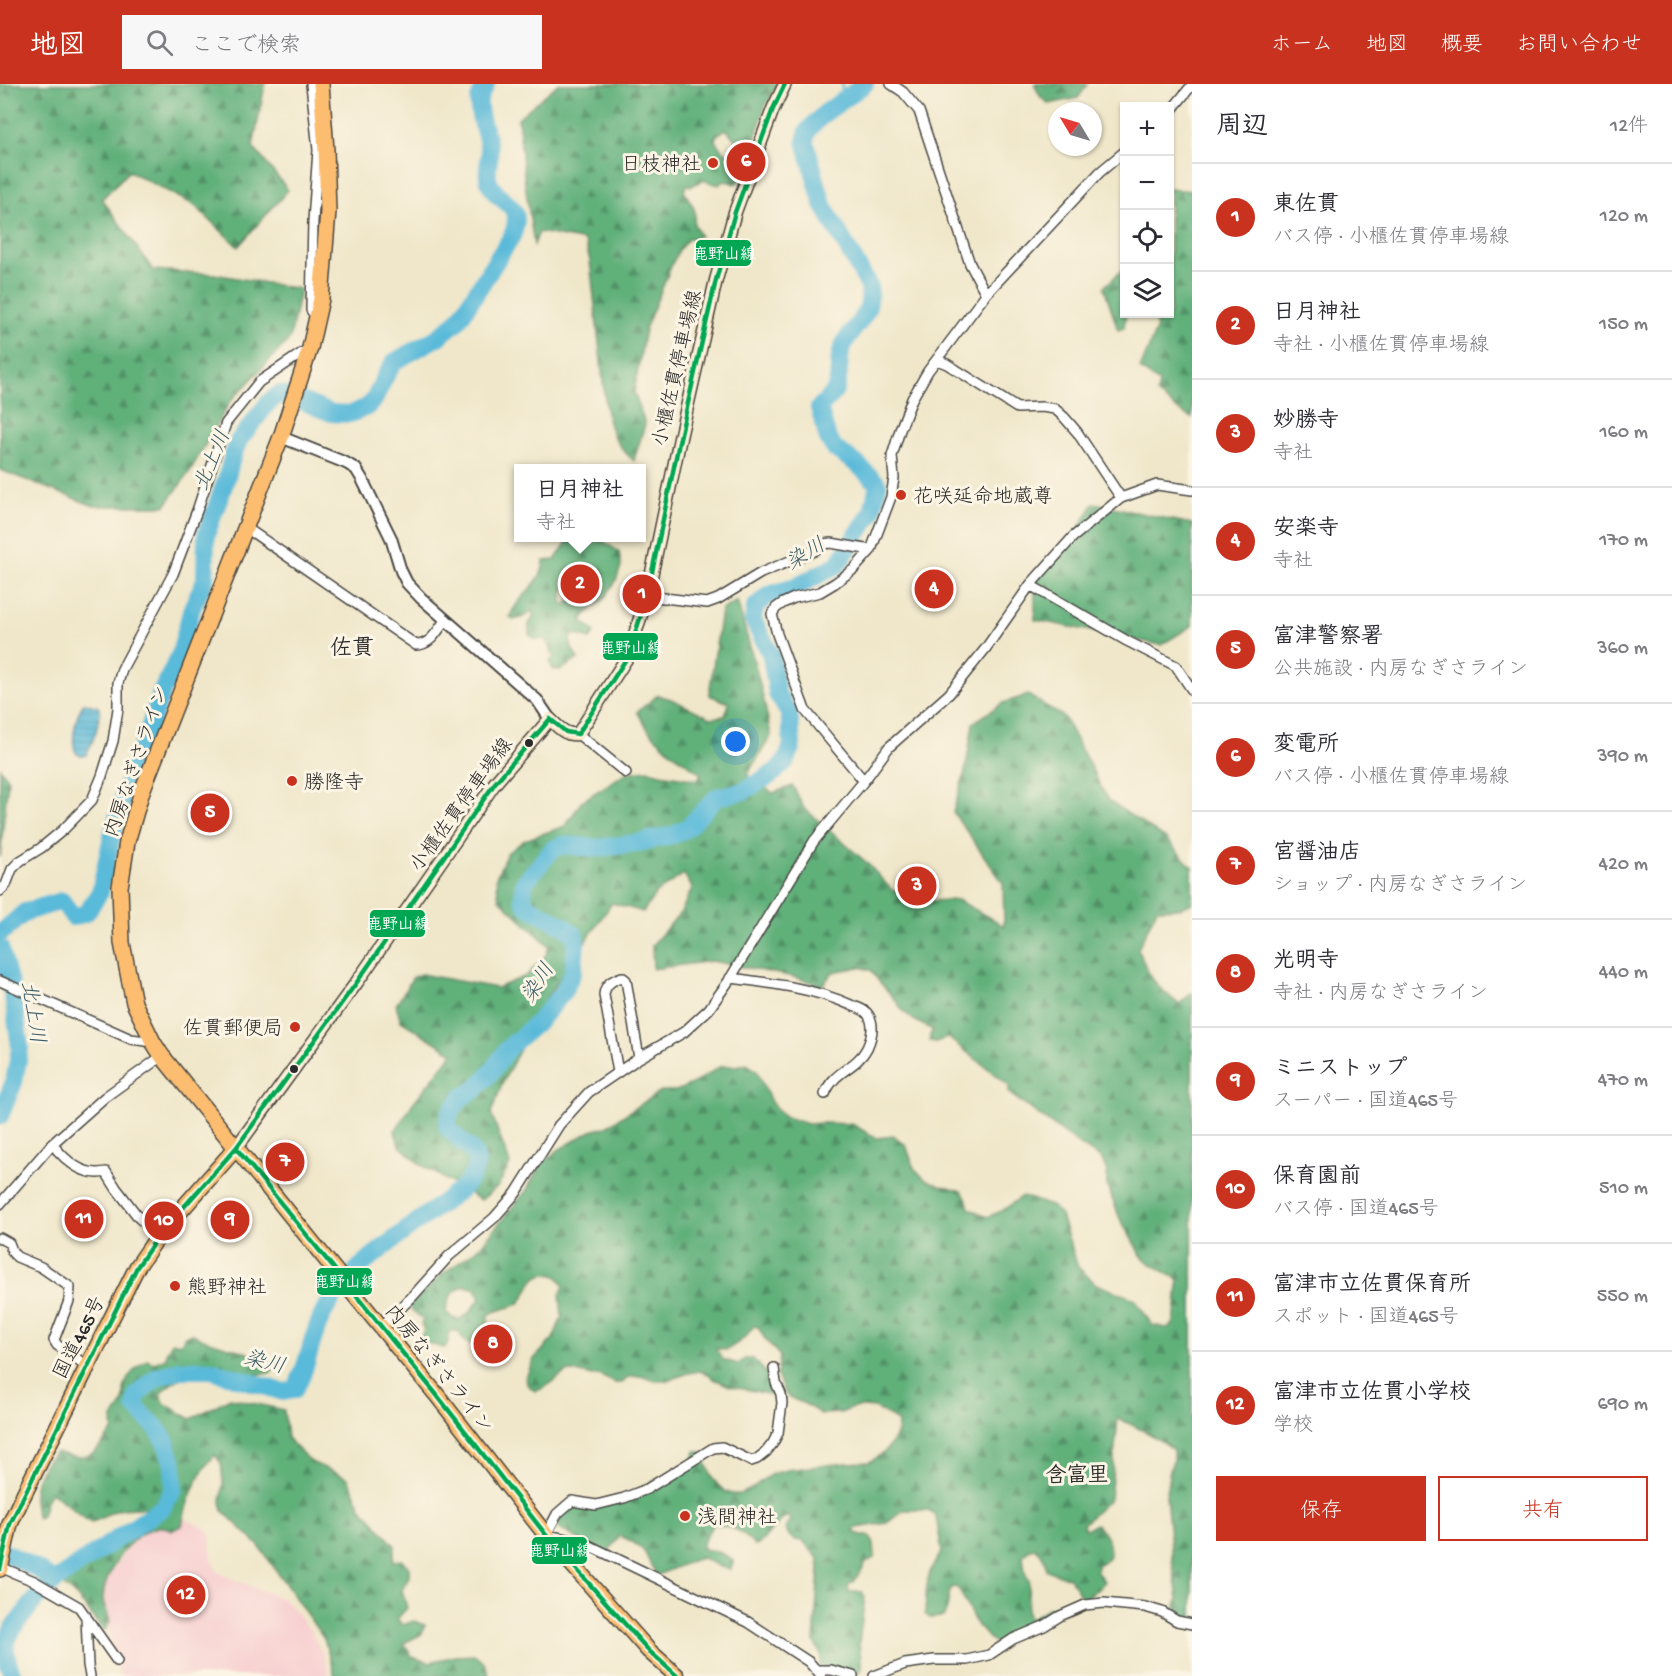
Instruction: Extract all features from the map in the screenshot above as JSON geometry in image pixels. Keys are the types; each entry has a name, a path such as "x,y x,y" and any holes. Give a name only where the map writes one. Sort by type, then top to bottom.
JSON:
{"highway":[{"name":"内房なぎさライン","path":"321,84 328,211 321,299 310,348 281,436 142,791 127,842 120,886 122,943 134,1003 162,1056 436,1394 546,1535 650,1651 677,1676"},
{"name":"国道465号","path":"1,1565 10,1524 137,1267 159,1235 236,1148"}],"main road":[{"name":"小櫃佐貫停車場線","path":"578,734 628,656 647,596 716,280 735,212 773,109 785,84"},
{"name":"小櫃佐貫停車場線","path":"236,1148 357,982 495,783 550,719"},
{"path":"550,719 568,734 578,734"}],"street":[{"path":"310,84 318,150 313,221 311,310 317,318"},
{"path":"891,84 903,92 919,111 970,264 986,294"},
{"path":"1174,107 1192,85"},
{"path":"864,781 805,710 772,614 783,603 820,592 854,569 868,550 891,497 894,478 892,456 900,430 920,384 986,294 1100,172 1120,156"},
{"path":"0,891 20,861 41,849 92,800 113,741 118,709 118,683 122,669 173,574 226,423 259,382 310,348"},
{"path":"937,360 1017,408 1055,409 1077,432 1121,498"},
{"path":"281,436 356,469 391,538 401,572 407,583 537,700 550,719"},
{"path":"381,1327 449,1256 494,1218 516,1193 559,1125 589,1092 639,1058 684,1032 709,1009 814,841 889,747 949,694 986,648 1030,585 1073,537 1121,498 1157,485 1192,490"},
{"path":"245,527 416,645 422,645 434,637 446,619"},
{"path":"647,596 707,603 762,573 814,551 823,544 831,543 868,550"},
{"path":"1030,585 1127,641 1176,666 1192,690"},
{"path":"578,734 626,773"},
{"path":"618,1072 604,988 622,977 626,980 639,1058"},
{"path":"730,978 823,994 866,1012 872,1021 872,1032 867,1048 858,1060 833,1079 825,1094"},
{"path":"0,981 131,1039 153,1042"},
{"path":"0,1204 52,1144 105,1097 162,1056"},
{"path":"52,1144 63,1158 81,1170 96,1174 106,1172 140,1218 159,1235"},
{"path":"0,1238 9,1243 17,1257 41,1267 70,1287 69,1301 54,1340 57,1345 87,1366"},
{"path":"774,1368 776,1383 781,1394 782,1416 773,1443 757,1459 751,1461 722,1447 712,1448 647,1489 624,1498 596,1505 572,1501 557,1514 546,1535 582,1542 748,1622 810,1662 820,1673 831,1670 853,1676"},
{"path":"1,1565 50,1589 79,1607 117,1661"},
{"path":"874,1676 904,1664 934,1660 967,1660 989,1655 1013,1639 1085,1605 1104,1603 1145,1607 1162,1612 1177,1621 1192,1624"},
{"path":"86,1616 90,1676"}],"shaded area":[{"path":"178,1516 203,1527 210,1534 212,1558 218,1573 283,1599 293,1609 311,1631 324,1656 329,1676 121,1676 114,1662 109,1629 99,1597 116,1565 138,1532"}],"green space":[{"path":"0,84 265,84 253,147 288,190 238,247 194,205 129,171 102,199 153,270 214,274 300,289 290,339 230,402 190,471 165,506 94,506 0,470"},
{"path":"558,84 778,84 765,106 748,161 743,162 738,151 740,145 726,129 716,136 715,141 722,149 729,155 736,156 740,162 743,175 739,181 734,184 723,181 719,185 702,180 692,186 687,185 684,191 693,206 694,224 700,236 688,239 681,247 645,329 634,392 645,424 634,461 618,443 606,408 590,261 585,241 539,232 534,245 518,118"},
{"path":"1034,84 1088,84 1078,98 1048,103 1040,96"},
{"path":"1174,189 1192,191 1192,418 1179,411 1157,393 1159,383 1140,369 1157,327 1154,318 1174,318"},
{"path":"1120,272 1120,318 1126,318 1124,328 1118,330 1104,287"},
{"path":"1094,503 1192,524 1192,626 1161,645 1035,620 1035,581 1073,537"},
{"path":"566,542 605,542 619,552 621,566 616,581 604,599 587,613 582,621 595,632 590,639 575,634 570,639 572,649 578,659 561,670 553,670 550,662 554,657 545,639 536,639 529,635 529,624 533,618 533,611 521,618 513,620 510,617 539,577 544,561 555,560","holes":["581,571 598,586 592,593 571,597 567,604 563,604 564,590"]},
{"path":"737,601 771,736 747,775 773,793 793,786 804,808 867,863 892,890 917,901 958,900 1004,926 1003,883 953,812 965,772 973,723 1003,703 1028,695 1064,717 1108,800 1166,839 1192,867 1192,903 1181,908 1157,909 1138,949 1158,986 1171,998 1179,1004 1192,993 1192,1618 1190,1619 1183,1620 1175,1615 1178,1599 1166,1495 1173,1461 1173,1449 1118,1418 1110,1499 1083,1524 1087,1529 1096,1524 1105,1536 1110,1551 1106,1560 1097,1565 1097,1572 1104,1581 1100,1588 1088,1595 1087,1599 1082,1600 1069,1578 1046,1570 1043,1558 1035,1548 1028,1550 1023,1556 1025,1573 1029,1580 1027,1613 1029,1619 1048,1609 1059,1607 1059,1612 1047,1621 1006,1637 998,1644 991,1641 977,1626 958,1588 952,1587 943,1617 930,1618 925,1614 927,1582 942,1552 936,1516 929,1510 904,1510 887,1523 856,1528 854,1532 868,1535 874,1543 875,1557 866,1563 854,1582 849,1584 848,1591 862,1592 865,1597 859,1642 862,1668 858,1673 820,1666 821,1655 814,1641 818,1558 803,1541 794,1540 788,1534 785,1528 791,1521 789,1516 784,1518 758,1545 754,1546 746,1536 736,1530 713,1524 702,1544 702,1549 719,1552 730,1558 734,1561 731,1569 720,1567 703,1558 658,1575 643,1550 627,1539 620,1536 606,1555 560,1529 556,1522 565,1504 609,1504 694,1461 695,1451 701,1452 716,1483 726,1492 733,1494 743,1493 768,1476 782,1471 869,1462 885,1451 893,1441 898,1423 893,1418 875,1408 863,1407 852,1408 841,1413 821,1414 788,1397 777,1375 780,1356 758,1327 754,1326 745,1337 727,1350 716,1348 722,1359 738,1364 745,1359 753,1359 773,1380 777,1392 773,1395 730,1386 699,1371 665,1381 655,1381 641,1376 628,1377 622,1383 615,1383 599,1375 566,1372 544,1388 535,1391 527,1384 526,1377 534,1359 553,1339 562,1317 560,1295 564,1286 559,1278 552,1274 540,1275 536,1278 518,1304 488,1316 487,1325 470,1344 465,1342 458,1331 450,1331 448,1344 444,1348 421,1342 424,1330 421,1324 423,1319 410,1306 444,1273 479,1248 526,1191 541,1164 558,1150 591,1131 606,1127 661,1091 676,1091 696,1082 721,1066 747,1064 757,1071 771,1102 783,1116 808,1124 852,1124 876,1138 894,1136 906,1145 914,1168 925,1179 940,1186 961,1191 966,1197 969,1208 978,1213 987,1217 1002,1211 1021,1197 1053,1207 1061,1216 1078,1267 1096,1284 1135,1299 1152,1325 1167,1328 1173,1325 1179,1280 1148,1262 1141,1255 1120,1219 1107,1185 1107,1172 1102,1159 1009,1093 1009,1086 947,1037 936,1042 930,1041 933,1030 914,1020 902,1010 871,970 859,967 833,972 822,986 794,977 712,961 653,969 652,945 681,912 692,888 684,874 656,893 643,912 612,903 547,997 504,1080 491,1113 510,1164 498,1186 481,1200 421,1165 399,1145 395,1131 413,1103 453,1053 401,1021 396,1005 413,977 421,974 497,988 526,976 546,955 549,946 499,899 496,877 507,853 525,840 565,826 582,801 626,773 647,770 698,780 701,774 671,752 649,731 637,712 658,695 711,718 725,716 729,703 709,695 721,610","holes":["465,1286 476,1289 480,1299 468,1314 459,1320 452,1318 446,1312 449,1299 454,1292"]},
{"path":"0,768 8,779 0,857"},
{"path":"192,1334 270,1360 275,1367 270,1373 251,1375 187,1375 173,1382 160,1394 165,1404 191,1419 230,1398 284,1410 287,1438 311,1462 348,1478 361,1507 395,1546 393,1561 402,1560 409,1567 409,1577 402,1590 407,1608 397,1619 403,1625 414,1621 425,1625 422,1634 404,1643 412,1657 430,1662 455,1656 474,1655 485,1663 489,1676 335,1676 324,1639 259,1546 223,1511 221,1463 215,1455 203,1470 194,1488 186,1507 182,1526 173,1530 161,1527 149,1530 130,1544 114,1565 108,1576 103,1598 110,1621 105,1630 80,1600 63,1585 63,1575 110,1534 148,1508 119,1510 89,1522 51,1492 42,1516 37,1518 34,1490 39,1474 55,1452 83,1457 95,1451 113,1430 113,1418 122,1404 126,1381 131,1374 147,1360 154,1363 166,1358 172,1342 181,1343 185,1336"}],"water":[{"path":"84,703 98,707 100,710 91,745 86,755 81,756 74,748 74,735 76,720"}],"waterway":[{"name":"北上川","path":"0,934 25,912 62,901 73,917 86,913 100,892 125,790 162,691 180,654 192,608 205,580 206,535 239,440 268,403 279,394 331,413 350,414 367,407 374,400 394,362 438,337 458,321 512,236 516,216 509,205 493,190 488,178 489,150 479,107 480,97 486,84"},
{"path":"842,84 843,100"},
{"name":"染川","path":"13,1676 5,1645 13,1628 39,1595 59,1578 162,1508 174,1489 173,1464 166,1442 156,1427 135,1407 137,1395 157,1377 179,1370 211,1370 283,1392 294,1390 303,1372 319,1322 340,1288 379,1251 464,1187 472,1175 476,1166 476,1158 473,1152 447,1126 450,1113 461,1098 476,1089 493,1070 508,1048 538,1022 563,992 573,972 576,943 574,934 527,906 523,898 524,883 553,849 562,845 597,848 638,843 673,835 686,829 717,797 744,791 775,772 787,760 792,744 789,713 777,694 771,655 753,620 755,607 768,595 796,587 838,564 872,512 878,484 857,464 835,449 828,439 819,408 835,390 842,349 866,311 870,296 869,286 823,205 805,141 808,130 825,113 865,84"},
{"name":"北上川","path":"0,948 13,995 20,1048 14,1082 0,1116"},
{"name":"北上川","path":"0,1550 39,1570 54,1582"}],"transit line":[{"name":"鹿野山線","path":"550,719 566,732 578,734 628,656 647,596 716,280 735,212 773,109 785,84"},
{"name":"鹿野山線","path":"0,1569 10,1524 137,1267 159,1235 236,1148 357,982 495,783 550,719"},
{"name":"鹿野山線","path":"236,1148 436,1394 546,1535 649,1651 677,1676"}],"place":[{"name":"変電所","path":"746,162"},
{"name":"日枝神社","path":"713,163"},
{"name":"花咲延命地蔵尊","path":"901,495"},
{"name":"日月神社","path":"580,584"},
{"name":"安楽寺","path":"934,589"},
{"name":"東佐貫","path":"642,594"},
{"name":"勝隆寺","path":"292,781"},
{"name":"富津警察署","path":"210,813"},
{"name":"妙勝寺","path":"917,886"},
{"name":"佐貫郵便局","path":"295,1027"},
{"name":"宮醤油店","path":"285,1162"},
{"name":"富津市立佐貫保育所","path":"84,1219"},
{"name":"ミニストップ","path":"230,1220"},
{"name":"保育園前","path":"164,1221"},
{"name":"熊野神社","path":"175,1286"},
{"name":"光明寺","path":"493,1344"},
{"name":"浅間神社","path":"685,1516"},
{"name":"富津市立佐貫小学校","path":"186,1595"}],"district":[{"name":"佐貫","path":"352,646"},
{"name":"含富里","path":"1077,1474"}]}
